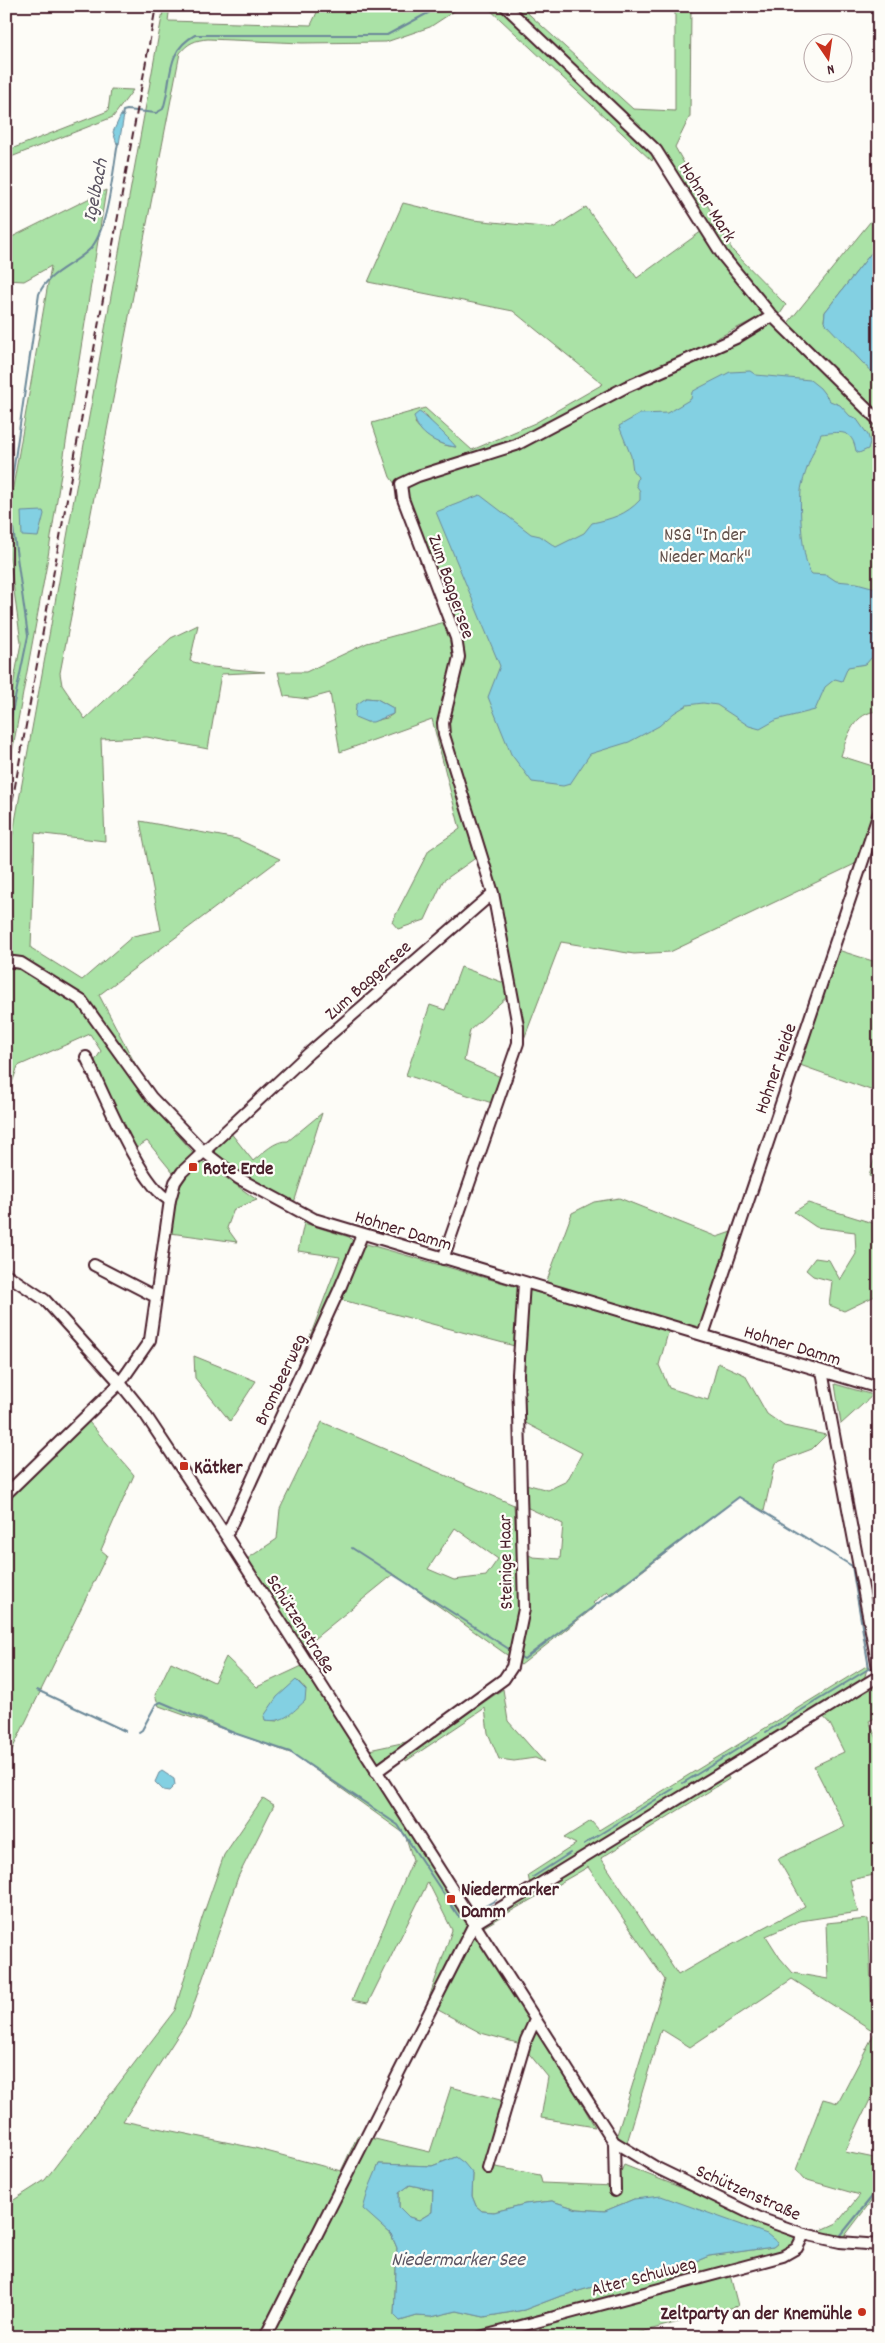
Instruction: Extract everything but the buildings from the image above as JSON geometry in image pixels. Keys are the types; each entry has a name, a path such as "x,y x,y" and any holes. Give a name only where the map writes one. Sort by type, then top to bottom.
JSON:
{"street":[{"name":"Hohner Mark","path":"505,6 656,150 723,256 772,316 879,421"},
{"name":"Zum Baggersee","path":"203,1151 309,1053 493,892 444,735 444,723 459,657 456,638 403,499 401,484 418,476 516,445 626,387 736,338 772,316"},
{"name":"Hohner Heide","path":"703,1335 879,813"},
{"path":"443,1259 518,1043 518,1026 493,892"},
{"name":"Hohner Damm","path":"6,961 21,963 82,1001 150,1097 203,1151 238,1178 314,1219 362,1235 879,1388"},
{"path":"86,1057 135,1161 163,1196 170,1200"},
{"path":"6,1494 120,1382 150,1340 170,1200 178,1177 203,1151"},
{"name":"Brombeerweg","path":"226,1536 340,1288 362,1235"},
{"path":"94,1265 156,1297"},
{"name":"Schützenstraße","path":"6,1274 46,1300 120,1382 145,1414 226,1536 614,2142 674,2177 762,2219 804,2234 840,2242 879,2245"},
{"name":"Steinige Haar","path":"376,1772 504,1679 512,1667 524,1609 518,1374 524,1283"},
{"path":"265,2337 474,1924 879,1675 822,1371"},
{"path":"488,2168 526,2040 535,2020"},
{"path":"614,2142 616,2191"},
{"name":"Alter Schulweg","path":"480,2337 783,2256 797,2248 804,2234"}],"green space":[{"path":"164,6 170,6 168,21 311,25 320,6 462,6 430,27 386,42 302,43 208,39 192,43 180,53 60,673 62,685 85,719 171,638 198,625 190,661 212,667 265,672 221,674 208,749 147,737 101,739 105,841 35,833 31,948 82,980 133,936 161,930 140,821 237,839 280,859 99,995 141,1075 84,997 6,957 6,871"},
{"path":"486,6 499,6 655,154 652,161"},
{"path":"511,6 520,6 633,109 675,111 675,6 691,6 690,116 675,147 733,251 786,305 778,317 725,255 666,159"},
{"path":"111,89 133,90 113,117 6,159 6,151 108,111"},
{"path":"106,190 46,569 6,785 6,723 21,643 6,531 6,515 12,493 51,266 24,281 6,280 6,240"},
{"path":"403,203 473,220 553,228 586,207 637,278 702,231 765,314 513,441 477,454 483,460 772,318 879,424 879,711 870,712 858,720 849,733 841,756 879,768 879,807 859,862 670,952 634,954 561,942 524,1039 496,887 484,852 443,881 425,920 398,929 392,922 429,850 460,829 432,719 340,752 330,693 308,699 284,696 278,672 306,672 367,643 456,619 413,509 390,477 372,423 425,408 472,450 535,423 603,384 513,311 368,282","holes":["423,412 435,427 456,447 438,442 419,428 415,423","366,698 377,699 393,708 393,714 387,718 367,722 362,718"]},
{"path":"879,211 879,243 825,312 824,321 879,380 879,412 788,323"},
{"path":"838,950 879,963 879,1093 800,1065"},
{"path":"6,967 27,971 68,995 85,1009 148,1100 192,1151 193,1156 173,1173 147,1141 133,1150 93,1064 101,1051 90,1034 18,1066 6,1100"},
{"path":"461,967 507,984 509,995 470,1030 464,1061 503,1078 495,1104 406,1075 430,1005 445,1010"},
{"path":"322,1113 294,1203 243,1175 214,1152 214,1146 230,1132 253,1161 274,1145 288,1141"},
{"path":"879,1145 879,1179 869,1176"},
{"path":"204,1162 257,1200 234,1209 227,1228 237,1242 170,1233 176,1202 183,1181 195,1166"},
{"path":"619,1198 717,1237 734,1231 699,1329 671,1322 659,1365 669,1388 708,1400 718,1363 745,1375 767,1414 784,1426 826,1435 812,1449 775,1463 764,1511 739,1497 611,1595 607,1591 593,1603 596,1606 521,1665 394,1574 304,1647 247,1559 277,1539 280,1509 322,1422 514,1505 520,1606 525,1553 533,1557 560,1559 563,1524 524,1506 522,1483 548,1490 567,1481 582,1453 522,1421 522,1348 342,1300 363,1243 542,1294 572,1213 594,1202","holes":["455,1528 498,1559 486,1576 454,1580 428,1569"]},
{"path":"808,1203 879,1225 879,1286 875,1296 844,1311 829,1305 832,1281 813,1276 806,1270 815,1258 829,1260 840,1280 856,1254 855,1232 816,1227 794,1212"},
{"path":"304,1223 349,1237 356,1244 297,1371 340,1257 298,1251"},
{"path":"194,1356 256,1381 230,1421 195,1378"},
{"path":"835,1384 873,1395 841,1424"},
{"path":"89,1422 134,1475 101,1550 107,1555 6,1762 6,1501"},
{"path":"226,1657 257,1687 302,1666 531,2021 521,2044 481,2033 427,2004 452,1930 428,1882 368,2003 352,2000 413,1860 405,1834 293,1754 159,1706 155,1695 171,1662 214,1682","holes":["298,1681 306,1690 298,1707 277,1721 265,1720 284,1691"]},
{"path":"868,1665 861,1691 877,1683 879,1685 879,1716 869,1721 879,1743 879,1874 850,1880 858,1912 800,1921 766,1936 780,1958 793,1973 828,1979 826,1923 868,1919 872,2006 879,2014 879,2081 845,2152 879,2159 879,2191 844,2237 815,2233 837,2223 860,2195 804,2179 796,2170 823,2099 838,2103 875,2032 792,1979 690,2047 661,2029 626,2146 616,2138 665,1980 588,1867 480,1929 478,1917 530,1885 528,1875 576,1844 564,1838 591,1821 599,1830","holes":["821,1714 830,1724 844,1752 814,1766 845,1827 778,1859 805,1906 678,1975 601,1858 729,1779 726,1773"]},
{"path":"503,1689 508,1721 544,1762 535,1758 514,1761 499,1759 488,1733 485,1708 406,1761 405,1757"},
{"path":"411,1741 413,1743 380,1766 369,1750"},
{"path":"263,1798 274,1805 238,1877 189,2018 123,2121 255,2148 341,2171 358,2135 430,2152 451,2087 504,2101 485,2165 540,2175 542,2183 614,2186 624,2165 712,2200 797,2239 788,2259 730,2275 738,2306 634,2334 633,2337 6,2337 6,2205 45,2180 175,2010 202,1918 224,1855","holes":["456,2157 473,2174 472,2196 476,2206 482,2211 494,2212 525,2204 552,2201 577,2209 605,2211 634,2199 778,2243 773,2247 709,2256 659,2277 637,2274 558,2297 524,2310 484,2317 457,2311 431,2317 417,2316 400,2321 394,2315 397,2248 391,2234 364,2209 379,2164 432,2166"]},
{"path":"536,2025 595,2127 541,2118 548,2077 526,2050"},
{"path":"410,2185 433,2190 432,2212 419,2220 409,2217 399,2207 399,2193"}],"water":[{"path":"121,115 124,115 119,144 117,144 113,132"},
{"path":"879,243 879,380 824,322 825,312"},
{"name":"NSG \"In der Nieder Mark\"","path":"750,371 756,375 810,380 820,388 830,401 840,405 850,416 856,418 868,435 870,442 868,449 859,453 856,451 852,438 844,433 821,434 802,485 801,517 803,546 812,574 827,575 836,581 857,583 879,589 879,649 872,653 872,657 866,664 848,667 842,681 835,679 825,687 815,710 776,720 760,729 749,726 717,705 703,703 687,705 659,726 629,742 590,754 570,784 563,786 532,782 511,754 488,697 500,666 436,512 480,495 531,534 540,536 556,547 584,533 592,523 618,516 640,500 640,491 636,485 638,477 633,471 631,456 619,426 640,414 667,413 691,399 692,392 730,372"},
{"path":"419,412 456,447 442,444 424,434 416,423 414,416"},
{"path":"43,511 44,514 38,537 22,536 21,512"},
{"path":"366,698 377,699 393,708 393,714 373,722 367,722 355,717 356,705"},
{"path":"296,1680 306,1690 305,1701 283,1718 272,1721 265,1720 264,1716 277,1697"},
{"path":"162,1771 174,1779 175,1785 169,1791 163,1790 155,1782"},
{"name":"Niedermarker See","path":"456,2157 464,2163 473,2174 472,2196 476,2206 482,2211 494,2212 525,2204 552,2201 577,2209 605,2211 634,2199 661,2196 767,2234 778,2243 773,2247 709,2256 659,2277 637,2274 558,2297 524,2310 484,2317 457,2311 431,2317 417,2316 400,2321 394,2315 397,2248 391,2234 363,2209 379,2164 432,2166","holes":["410,2185 433,2190 432,2212 419,2220 409,2217 399,2207 399,2193"]}],"waterway":[{"name":"Igelbach","path":"122,116 123,111 127,110 156,113 163,109 174,58 185,42 195,35 387,35 441,6"},
{"name":"Igelbach","path":"6,741 28,636 10,507 10,493 39,294 48,280 84,255 96,240 105,214 118,143"},
{"path":"519,1656 524,1659 739,1497 852,1566 869,1668"},
{"path":"352,1548 512,1651"},
{"path":"766,1732 870,1668"},
{"path":"37,1690 125,1731"},
{"path":"139,1732 142,1730 156,1704 161,1702 234,1733 290,1752 398,1825 459,1917"},
{"path":"683,1783 757,1737"},
{"path":"584,1844 673,1789"},
{"path":"533,1877 570,1853"},
{"path":"475,1912 496,1900"},
{"path":"841,2235 879,2188"}],"railway":[{"path":"6,836 156,6"}],"place":[{"name":"Rote Erde","path":"193,1167"},
{"name":"Kätker","path":"184,1466"},
{"name":"Niedermarker Damm","path":"451,1899"},
{"name":"Zeltparty an der Knemühle","path":"862,2312"}]}
